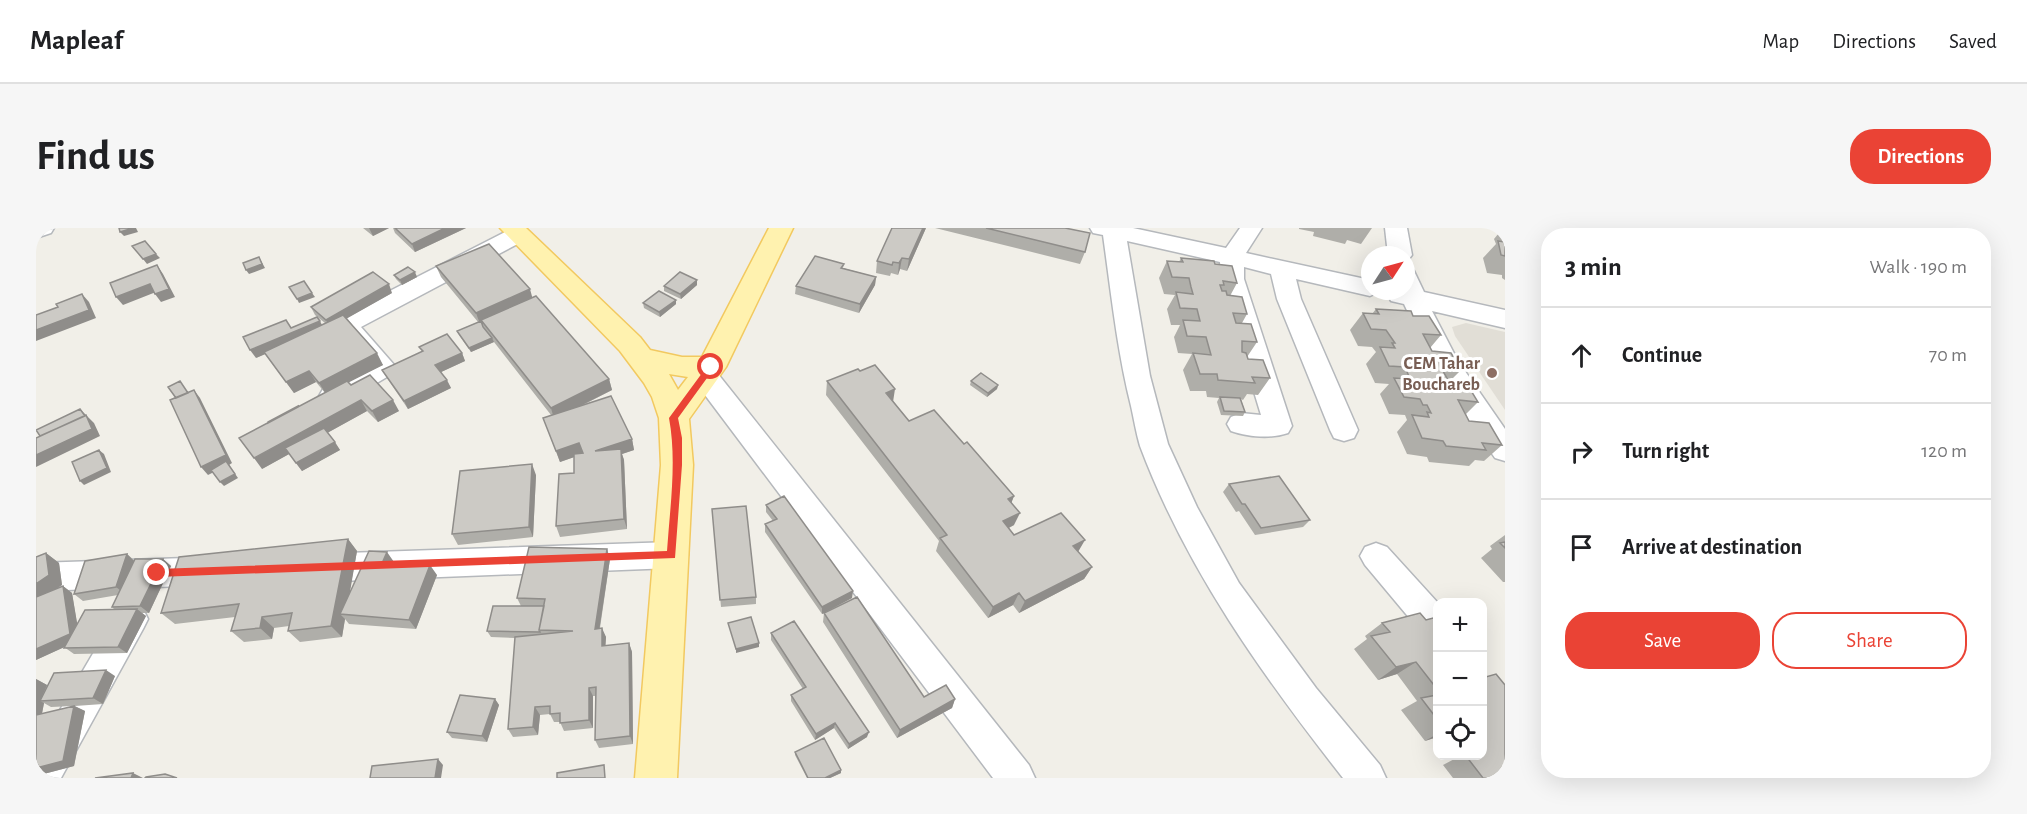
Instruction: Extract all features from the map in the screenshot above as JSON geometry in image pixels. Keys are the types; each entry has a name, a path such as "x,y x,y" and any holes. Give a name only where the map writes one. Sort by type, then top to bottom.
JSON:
{"main road":[{"path":"674,418 708,372 781,228"},
{"path":"516,231 642,358 667,397 674,418 677,465 656,778"},
{"path":"642,358 708,372"}],"street":[{"path":"36,231 43,228"},
{"path":"1241,424 1278,426 1232,279 1232,257 1251,228"},
{"path":"1396,228 1399,246"},
{"path":"1361,286 1109,229 1137,376 1154,444 1184,511 1228,593 1304,700 1367,778"},
{"path":"333,396 382,366 344,325 516,231"},
{"path":"1282,269 1289,299 1344,430"},
{"path":"1415,289 1505,320"},
{"path":"1415,299 1448,364 1505,450"},
{"path":"708,372 1016,778"},
{"path":"289,568 672,555"},
{"path":"1377,556 1433,622"},
{"path":"36,577 241,570"},
{"path":"41,778 157,573"}],"shaded area":[{"name":"CEM Tahar Bouchareb","path":"1466,323 1505,332 1505,410 1455,336 1452,327"}],"building":[{"path":"119,228 133,228 120,232"},
{"path":"395,228 445,228 412,244"},
{"path":"892,228 923,228 909,259 902,258 899,263 893,262 892,265 877,261"},
{"path":"986,228 1065,228 1090,233 1085,252"},
{"path":"145,241 156,254 143,259 132,246"},
{"path":"1498,241 1505,242 1505,256 1501,255"},
{"path":"489,244 530,289 476,313 436,266"},
{"path":"815,256 844,264 841,268 876,277 860,304 796,286"},
{"path":"259,257 262,264 246,270 243,263"},
{"path":"1181,258 1214,261 1215,264 1232,266 1237,283 1223,281 1224,285 1220,285 1222,291 1226,291 1227,295 1242,297 1247,314 1233,313 1236,323 1251,324 1257,342 1242,341 1242,352 1246,353 1248,359 1263,360 1270,378 1252,377 1255,383 1218,380 1217,374 1200,374 1193,353 1211,355 1206,337 1187,336 1183,320 1200,321 1197,309 1180,308 1176,292 1193,294 1189,278 1172,277 1167,261 1183,262"},
{"path":"157,265 169,289 155,294 150,284 116,297 110,283"},
{"path":"408,267 415,272 400,280 394,275"},
{"path":"373,272 389,284 326,320 311,307"},
{"path":"680,272 697,280 680,294 664,286"},
{"path":"304,281 312,293 297,299 289,287"},
{"path":"659,291 676,300 659,312 643,303"},
{"path":"82,294 89,310 36,330 36,315 58,307 56,304"},
{"path":"536,296 609,379 551,408 481,320"},
{"path":"1376,309 1411,311 1413,316 1429,316 1441,335 1423,334 1432,351 1451,353 1461,370 1442,369 1449,382 1467,384 1478,402 1458,400 1469,421 1489,423 1502,445 1482,443 1486,450 1446,446 1443,441 1422,438 1412,415 1429,417 1427,412 1431,413 1420,399 1404,397 1394,378 1410,379 1405,367 1389,366 1380,347 1395,348 1392,343 1395,343 1386,330 1371,329 1363,313 1379,314"},
{"path":"343,315 377,353 319,383 309,371 286,382 264,352"},
{"path":"317,317 320,321 250,350 243,337 286,320 291,328"},
{"path":"481,321 492,338 469,348 457,331"},
{"path":"447,334 462,353 435,365 447,380 404,401 382,370 423,351 419,347"},
{"path":"875,365 895,389 886,393 909,421 934,410 964,444 967,442 1014,496 1008,499 1020,513 1003,521 1014,535 1061,513 1085,540 1073,546 1092,567 1025,601 1019,593 993,607 940,538 947,535 827,381"},
{"path":"981,373 998,385 988,393 971,381"},
{"path":"370,375 393,400 372,411 361,400 254,458 239,438 347,381 351,385"},
{"path":"180,381 188,393 176,398 168,387"},
{"path":"194,390 226,455 201,467 170,400"},
{"path":"611,396 632,439 595,451 621,449 624,519 556,526 559,474 574,473 574,454 583,453 579,443 556,451 543,418"},
{"path":"1220,397 1240,398 1245,412 1224,411"},
{"path":"298,407 268,423 268,422"},
{"path":"80,409 85,416 40,436 36,430"},
{"path":"86,415 92,429 36,455 36,438"},
{"path":"324,428 335,442 296,463 285,448"},
{"path":"99,450 107,468 80,481 72,462"},
{"path":"226,461 235,474 220,482 211,470"},
{"path":"532,464 529,527 452,534 460,471"},
{"path":"1279,476 1310,520 1261,528 1229,484"},
{"path":"784,496 853,591 822,607 765,524 777,519 766,505"},
{"path":"746,506 756,597 720,600 712,509"},
{"path":"348,539 331,626 288,631 292,613 262,617 260,628 231,631 239,604 161,613 179,557"},
{"path":"529,547 607,549 595,629 602,628 602,646 629,643 630,736 595,740 596,687 589,688 589,720 560,723 560,713 550,714 550,706 535,707 533,727 508,729 515,637 573,631 539,630 545,599 517,598"},
{"path":"369,551 387,552 383,561 430,565 409,620 340,614"},
{"path":"46,553 49,575 36,584 36,557"},
{"path":"127,554 116,587 74,594 85,561"},
{"path":"135,559 163,559 140,606 112,607"},
{"path":"63,586 70,634 36,649 36,597"},
{"path":"857,597 924,697 946,685 955,699 900,730 824,613"},
{"path":"493,606 544,606 540,632 487,631"},
{"path":"137,609 118,647 64,648 85,610"},
{"path":"1420,613 1426,620 1433,618 1433,684 1416,662 1396,667 1371,636 1390,632 1382,623"},
{"path":"751,617 759,643 736,649 728,623"},
{"path":"794,621 869,732 849,744 835,723 816,734 791,695 806,687 771,633"},
{"path":"106,670 93,698 40,701 54,673"},
{"path":"1496,674 1505,685 1505,778 1483,778 1469,760 1487,760 1487,677"},
{"path":"460,695 495,699 482,736 447,732"},
{"path":"1433,696 1433,714 1421,698"},
{"path":"74,706 63,761 36,768 36,715"},
{"path":"824,738 841,770 825,778 808,778 795,752"},
{"path":"438,759 435,778 370,778 372,766"},
{"path":"604,765 605,778 557,778 557,773"},
{"path":"133,773 131,778 95,778"},
{"path":"165,774 177,778 145,778 146,777"}],"place":[{"name":"CEM Tahar Bouchareb","path":"1492,373"}],"route":[{"path":"157,573 672,555 677,465 674,418 711,367"}]}
